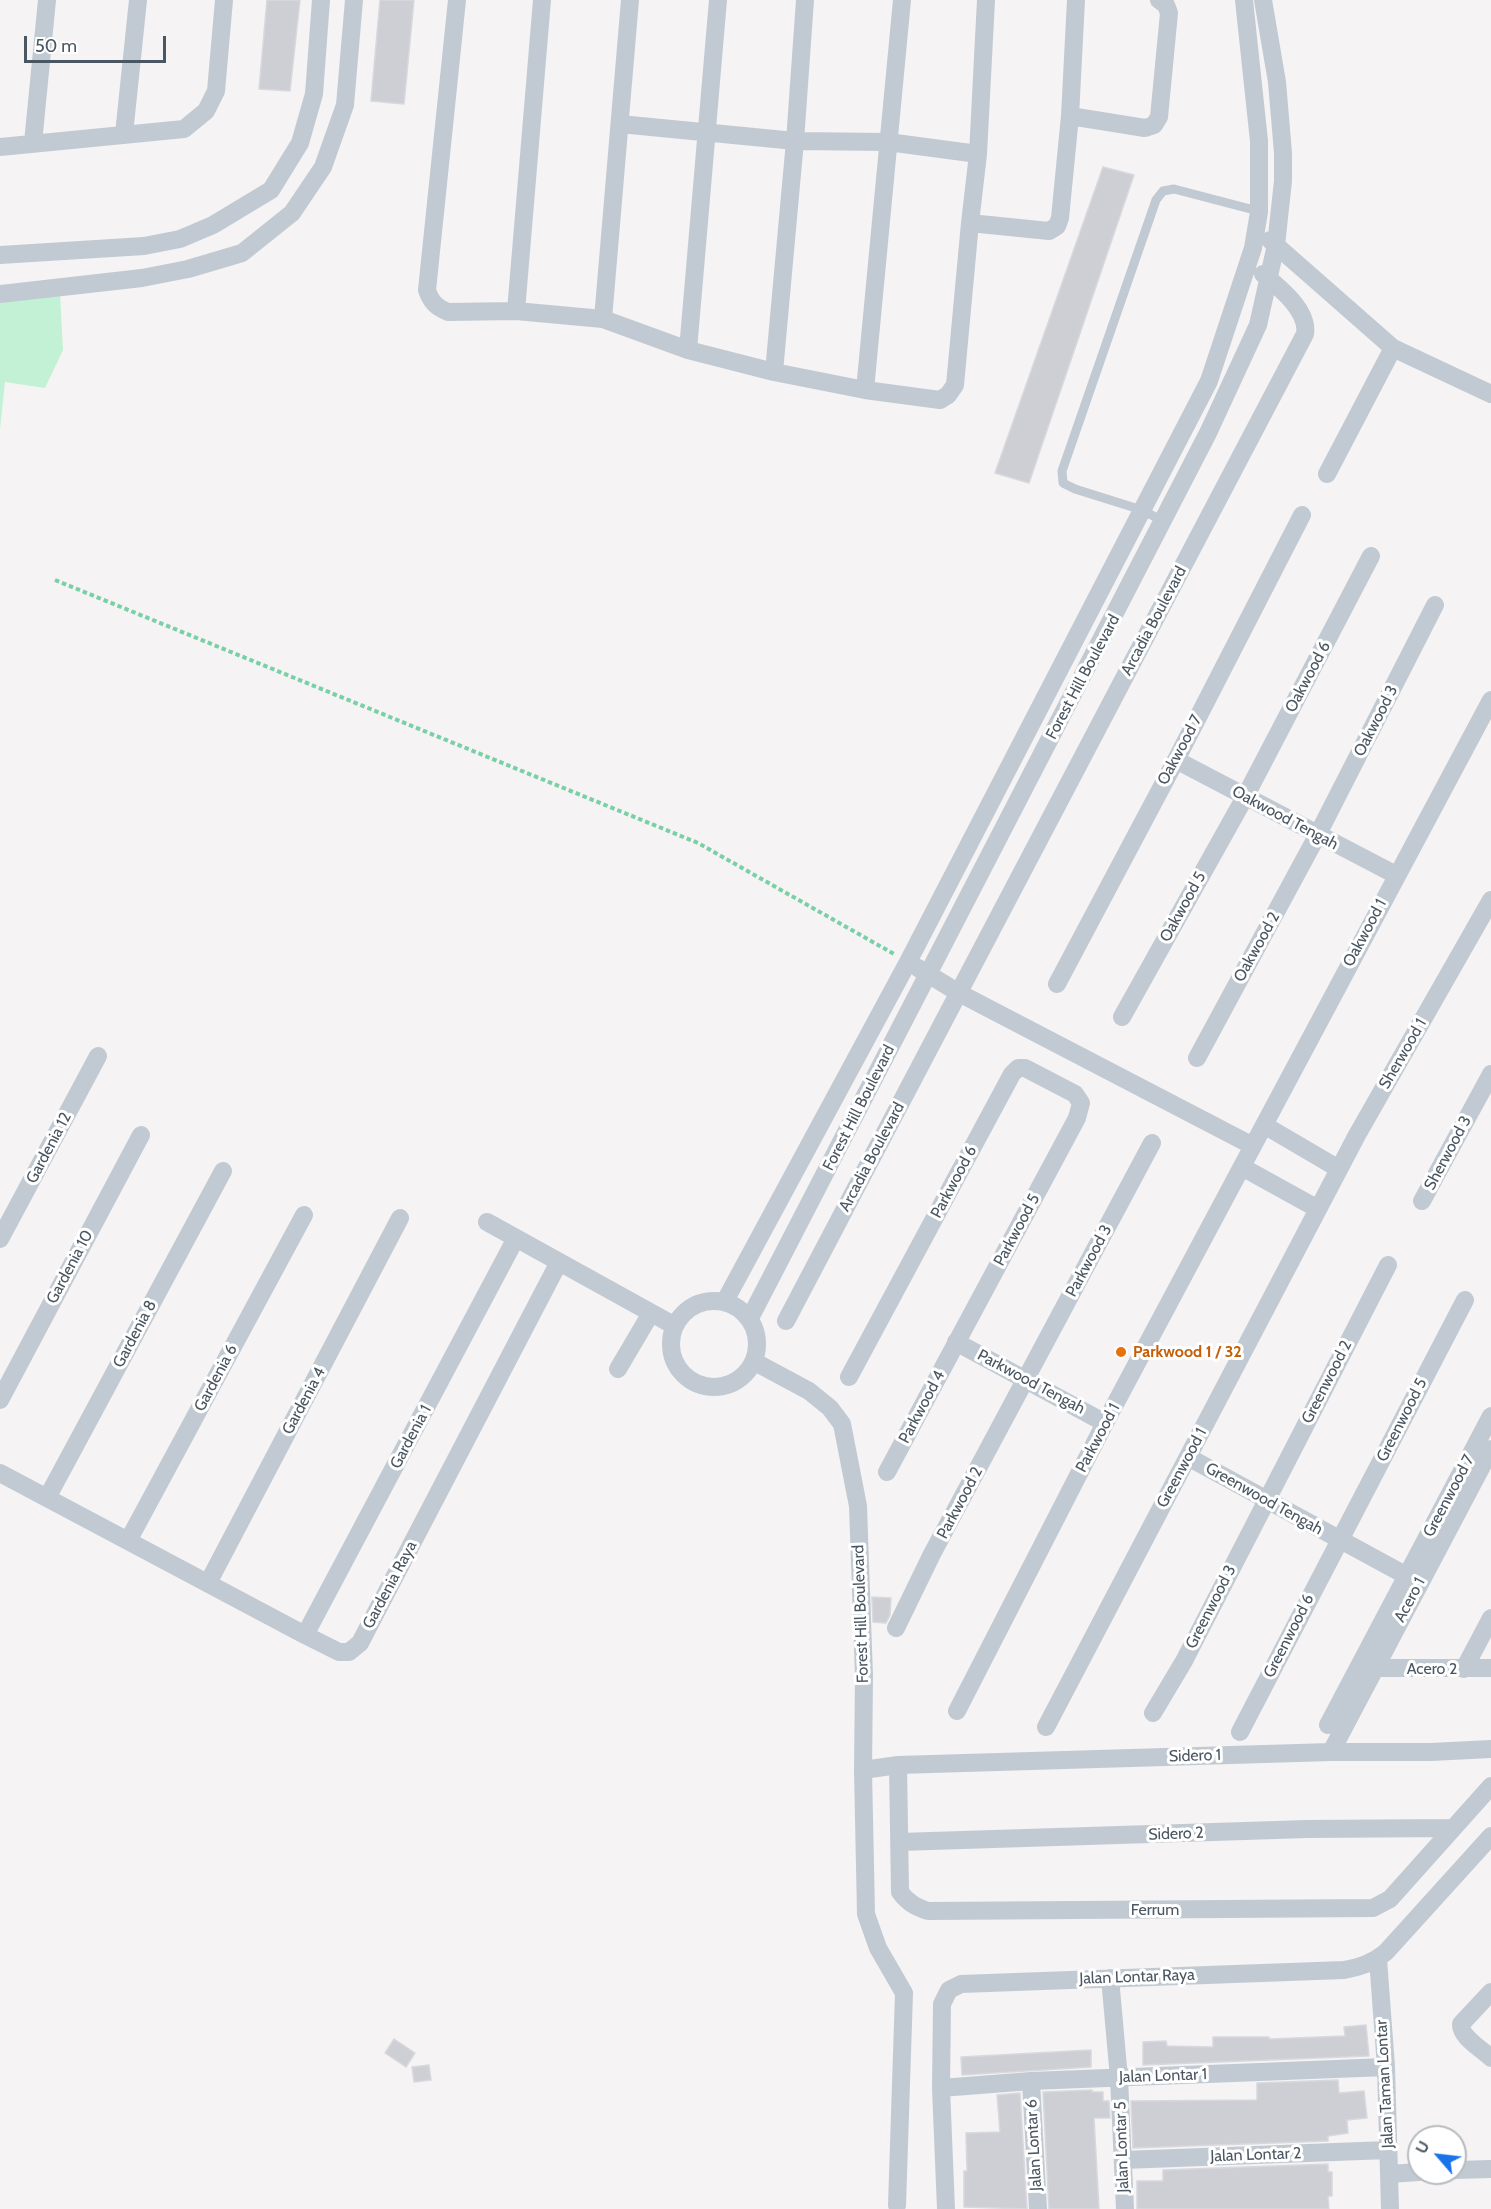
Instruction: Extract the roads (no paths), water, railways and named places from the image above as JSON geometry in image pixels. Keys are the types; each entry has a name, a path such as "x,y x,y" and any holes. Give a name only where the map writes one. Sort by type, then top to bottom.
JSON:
{"street":[{"path":"33,143 47,0"},
{"path":"124,134 138,0"},
{"path":"0,147 184,129 206,111 216,91 225,0"},
{"path":"0,255 144,246 180,239 213,225 272,190 300,143 314,94 321,0"},
{"path":"0,294 142,278 188,269 242,253 292,213 323,167 345,105 354,0"},
{"path":"457,0 427,290 432,302 439,308 448,312 516,312 603,320 688,350 774,372 865,390 940,400 948,395 955,385 978,154 986,0"},
{"path":"516,312 542,0"},
{"path":"603,320 630,0"},
{"path":"688,350 718,0"},
{"path":"774,372 805,0"},
{"path":"865,390 902,0"},
{"path":"970,223 1049,231 1057,226 1060,218 1070,116 1076,0"},
{"path":"1070,116 1145,128 1154,124 1159,117 1169,13 1166,5 1159,0"},
{"name":"Forest Hill Boulevard","path":"725,1301 908,962 1209,381 1248,262 1258,221 1259,141 1244,0"},
{"name":"Forest Hill Boulevard","path":"750,1318 1163,521 1208,433 1258,325 1276,245 1282,181 1277,82 1263,0"},
{"path":"620,124 795,141 888,142 978,154"},
{"path":"1258,221 1276,245 1393,348 1491,394"},
{"name":"Arcadia Boulevard","path":"786,1321 1305,334 1306,321 1293,304 1269,279 1248,262"},
{"path":"1328,474 1393,348"},
{"name":"Oakwood 7","path":"1057,984 1302,515"},
{"name":"Oakwood 6","path":"1245,798 1371,556"},
{"name":"Oakwood 3","path":"1317,836 1435,605"},
{"name":"Oakwood 1","path":"1242,1167 1491,700"},
{"name":"Oakwood Tengah","path":"1176,760 1317,836 1396,875"},
{"name":"Oakwood 5","path":"1122,1017 1245,798"},
{"name":"Oakwood 2","path":"1197,1058 1317,836"},
{"name":"Sherwood 1","path":"1318,1209 1339,1169 1486,922 1491,900"},
{"path":"908,962 959,993 1253,1146"},
{"name":"Gardenia 12","path":"0,1239 98,1056"},
{"name":"Parkwood 6","path":"849,1377 1001,1094 1018,1068 1025,1068 1075,1094 1081,1104 1077,1118"},
{"name":"Sherwood 3","path":"1422,1201 1491,1074"},
{"name":"Parkwood 5","path":"956,1342 1077,1118"},
{"path":"1264,1125 1339,1169"},
{"name":"Gardenia 10","path":"0,1400 141,1135"},
{"name":"Parkwood 3","path":"1026,1379 1152,1143"},
{"path":"1242,1167 1318,1209"},
{"name":"Parkwood 1","path":"957,1711 1105,1423 1242,1167"},
{"name":"Gardenia 8","path":"47,1498 223,1171"},
{"name":"Greenwood 1","path":"1047,1727 1318,1209"},
{"name":"Gardenia 6","path":"128,1541 303,1215"},
{"name":"Gardenia 4","path":"208,1583 400,1218"},
{"path":"487,1222 675,1326"},
{"name":"Gardenia 1","path":"305,1635 516,1238"},
{"name":"Gardenia Raya","path":"0,1473 305,1635 339,1652 349,1652 360,1643 559,1262"},
{"name":"Greenwood 2","path":"1267,1499 1388,1265"},
{"path":"710,1300 725,1301 739,1307 750,1318 757,1332 758,1347 754,1362 746,1374 734,1383 719,1388 704,1386 690,1380 679,1370 672,1356 671,1341 675,1326 683,1313 695,1304 710,1300"},
{"name":"Greenwood 5","path":"1339,1541 1465,1300"},
{"path":"618,1369 651,1313"},
{"name":"Parkwood Tengah","path":"956,1342 1105,1423"},
{"name":"Parkwood 4","path":"887,1472 956,1342"},
{"name":"Forest Hill Boulevard","path":"754,1362 809,1391 830,1408 843,1424 858,1506 864,1676 866,1914 878,1948 904,1992 897,2205"},
{"name":"Parkwood 2","path":"896,1628 932,1554 1026,1379"},
{"name":"Greenwood 7","path":"1328,1725 1491,1416"},
{"name":"Acero 1","path":"1331,1752 1491,1449"},
{"name":"Greenwood Tengah","path":"1188,1457 1407,1576"},
{"name":"Greenwood 3","path":"1153,1713 1184,1661 1267,1499"},
{"name":"Greenwood 6","path":"1240,1732 1339,1541"},
{"path":"1464,1669 1491,1618"},
{"name":"Acero 2","path":"1374,1668 1491,1668"},
{"name":"Sidero 1","path":"863,1770 898,1765 1491,1749"},
{"name":"Ferrum","path":"898,1765 900,1892 916,1908 928,1911 1372,1908 1390,1899 1491,1786"},
{"name":"Sidero 2","path":"900,1842 1307,1829 1454,1828"},
{"name":"Jalan Lontar Raya","path":"946,2209 941,2088 942,2004 949,1990 961,1984 1344,1970 1360,1967 1377,1959 1397,1941 1491,1836"},
{"name":"Jalan Taman Lontar","path":"1377,1959 1386,2067 1390,2209"},
{"name":"Jalan Lontar 5","path":"1110,1978 1119,2078 1125,2209"},
{"path":"1491,1992 1461,2024 1464,2034 1491,2058"},
{"name":"Jalan Lontar 1","path":"941,2088 1031,2081 1386,2067"},
{"name":"Jalan Lontar 6","path":"1031,2081 1038,2209"},
{"name":"Jalan Lontar 2","path":"1123,2160 1388,2150"},
{"path":"1467,2170 1491,2169"},
{"path":"1389,2174 1407,2173"}],"lane":[{"path":"1163,521 1142,510 1075,489 1064,483 1062,471 1156,200 1163,190 1174,189 1258,221 1280,214"}],"place":[{"name":"Parkwood 1 / 32","path":"1121,1352"}]}
